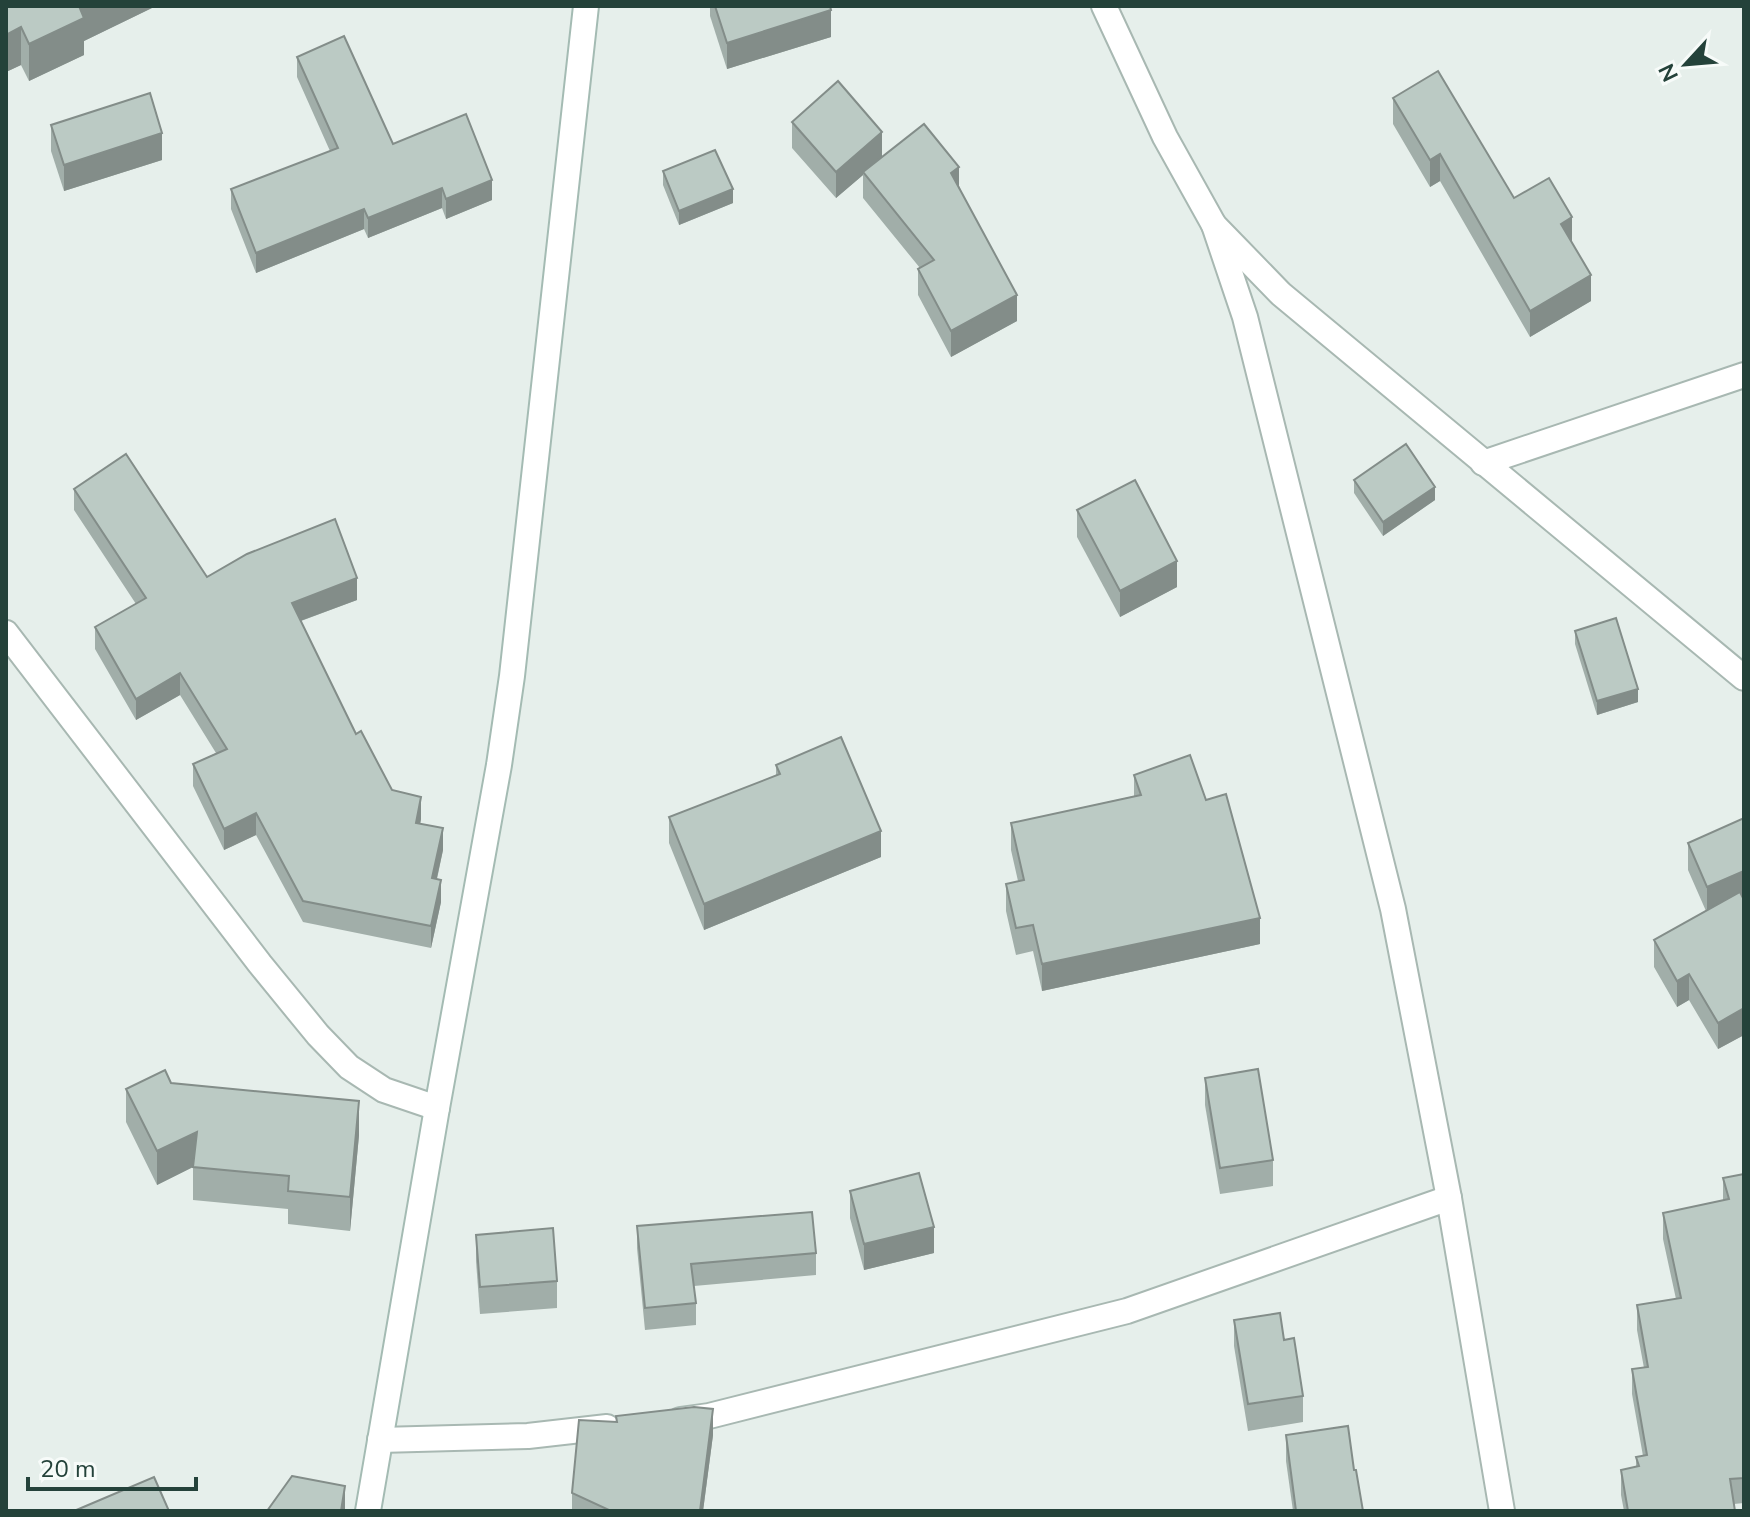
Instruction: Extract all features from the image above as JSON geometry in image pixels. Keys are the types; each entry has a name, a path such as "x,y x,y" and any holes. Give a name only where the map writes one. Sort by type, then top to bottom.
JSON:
{"street":[{"path":"368,1511 512,676 586,6"},
{"path":"1104,6 1165,137 1214,225 1245,317 1393,909 1449,1198 1502,1511"},
{"path":"1214,225 1281,294 1744,678"},
{"path":"1483,463 1744,375"},
{"path":"6,633 318,1035 349,1067 384,1090 437,1108"},
{"path":"663,1421 709,1416 1127,1311 1449,1198"},
{"path":"380,1440 528,1436 633,1424"}],"building":[{"path":"6,6 79,6 84,18 29,44 21,27 6,35"},
{"path":"715,6 830,6 831,10 727,43"},
{"path":"344,36 393,144 466,114 492,180 446,199 442,188 368,218 364,209 256,253 231,189 338,148 297,57"},
{"path":"1438,71 1514,198 1549,178 1572,217 1561,224 1591,275 1530,311 1440,154 1430,160 1393,98"},
{"path":"838,81 882,132 836,172 792,122"},
{"path":"150,93 162,133 64,165 51,125"},
{"path":"924,124 959,167 951,173 1017,295 951,331 918,269 934,260 863,172"},
{"path":"715,150 733,189 679,211 663,171"},
{"path":"1406,444 1435,487 1383,522 1354,480"},
{"path":"126,454 207,577 247,554 335,519 357,578 292,603 356,734 361,731 392,790 421,797 416,823 443,828 432,878 441,880 431,926 303,901 256,813 224,829 193,764 227,749 180,673 136,699 95,627 146,598 74,489"},
{"path":"1135,480 1177,561 1120,591 1077,510"},
{"path":"1616,618 1638,689 1597,701 1575,631"},
{"path":"841,737 881,831 704,904 669,817 780,774 776,765"},
{"path":"1190,755 1206,800 1226,794 1260,918 1042,964 1033,925 1016,928 1006,884 1024,880 1011,823 1141,795 1134,775"},
{"path":"1744,818 1744,871 1707,887 1688,843"},
{"path":"1740,892 1744,900 1744,1008 1718,1023 1689,974 1677,981 1654,940"},
{"path":"1258,1069 1273,1160 1220,1168 1205,1078"},
{"path":"165,1070 171,1083 359,1101 350,1197 288,1191 289,1176 193,1167 197,1132 157,1151 126,1089"},
{"path":"919,1173 934,1227 864,1244 850,1191"},
{"path":"1744,1174 1744,1478 1730,1479 1735,1511 1628,1511 1621,1470 1639,1466 1636,1457 1647,1455 1632,1369 1648,1367 1637,1305 1681,1298 1663,1213 1729,1199 1723,1178"},
{"path":"812,1212 816,1253 691,1264 696,1303 645,1308 637,1226"},
{"path":"553,1228 557,1281 480,1287 476,1235"},
{"path":"1280,1313 1284,1340 1294,1338 1303,1396 1248,1404 1234,1320"},
{"path":"694,1407 713,1409 700,1511 611,1511 572,1493 579,1420 617,1422 616,1416"},
{"path":"1348,1426 1363,1511 1296,1511 1286,1435"},
{"path":"292,1476 345,1486 341,1511 267,1511"},
{"path":"154,1477 169,1511 74,1511"}]}
